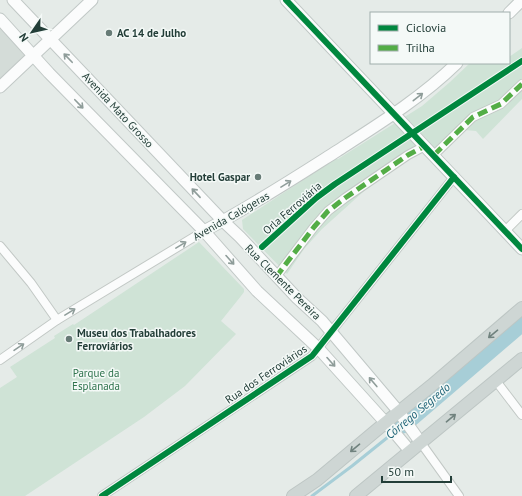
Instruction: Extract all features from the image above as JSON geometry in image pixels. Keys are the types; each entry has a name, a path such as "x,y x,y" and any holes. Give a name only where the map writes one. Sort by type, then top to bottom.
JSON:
{"main road":[{"name":"Avenida Mato Grosso","path":"13,0 222,221"},
{"path":"0,88 92,0"},
{"path":"286,0 522,249"},
{"path":"510,12 522,0"},
{"name":"Avenida Mato Grosso","path":"0,19 33,56 204,231"},
{"name":"Avenida Calógeras","path":"204,231 284,185 395,114 442,78 456,64"},
{"name":"Rua Clemente Pereira","path":"222,221 240,237 276,277 322,321 402,417 418,440"},
{"name":"Rua Clemente Pereira","path":"204,231 257,291 319,349 407,448"},
{"path":"293,496 317,480 385,422 402,417 431,386 522,308"},
{"path":"356,496 407,448 496,381 522,359"}],"street":[{"path":"434,156 472,117 501,104 522,84"},
{"path":"276,277 282,267 328,211 402,159 425,146"},
{"name":"Rua dos Ferroviários","path":"102,496 312,356 454,177"},
{"path":"505,231 522,214"},
{"name":"Avenida Calógeras","path":"0,360 57,320 204,231"},
{"path":"0,246 31,283 57,320"},
{"path":"496,381 522,415"},
{"name":"Rua Clemente Pereira","path":"418,440 459,496"}],"shaded area":[{"path":"0,19 33,56 0,87"}],"green space":[{"path":"522,48 522,99 483,139 476,131 464,130 447,145 410,156 373,183 322,229 304,249 287,274 243,229 242,220 335,159 338,159 422,106 469,64 510,64 510,56"},
{"name":"Parque da Esplanada","path":"199,242 244,289 244,292 221,321 236,334 185,386 144,417 25,496 0,496 0,388 17,377 10,367 55,338 54,336 73,324 74,325"}],"waterway":[{"name":"Córrego Segredo","path":"403,425 522,323"},
{"name":"Córrego Segredo","path":"312,496 403,425"}],"marked path":[{"path":"434,155 473,117 501,104 522,84"},
{"path":"276,277 328,211 408,155 425,146"}],"cycle path":[{"path":"286,0 522,249"},
{"name":"Orla Ferroviária","path":"262,247 316,198 335,184 522,61"},
{"path":"102,496 312,356 454,177"}],"place":[{"name":"AC 14 de Julho","path":"109,33"},
{"name":"Hotel Gaspar","path":"258,177"},
{"name":"Museu dos Trabalhadores Ferroviários","path":"69,339"}]}
